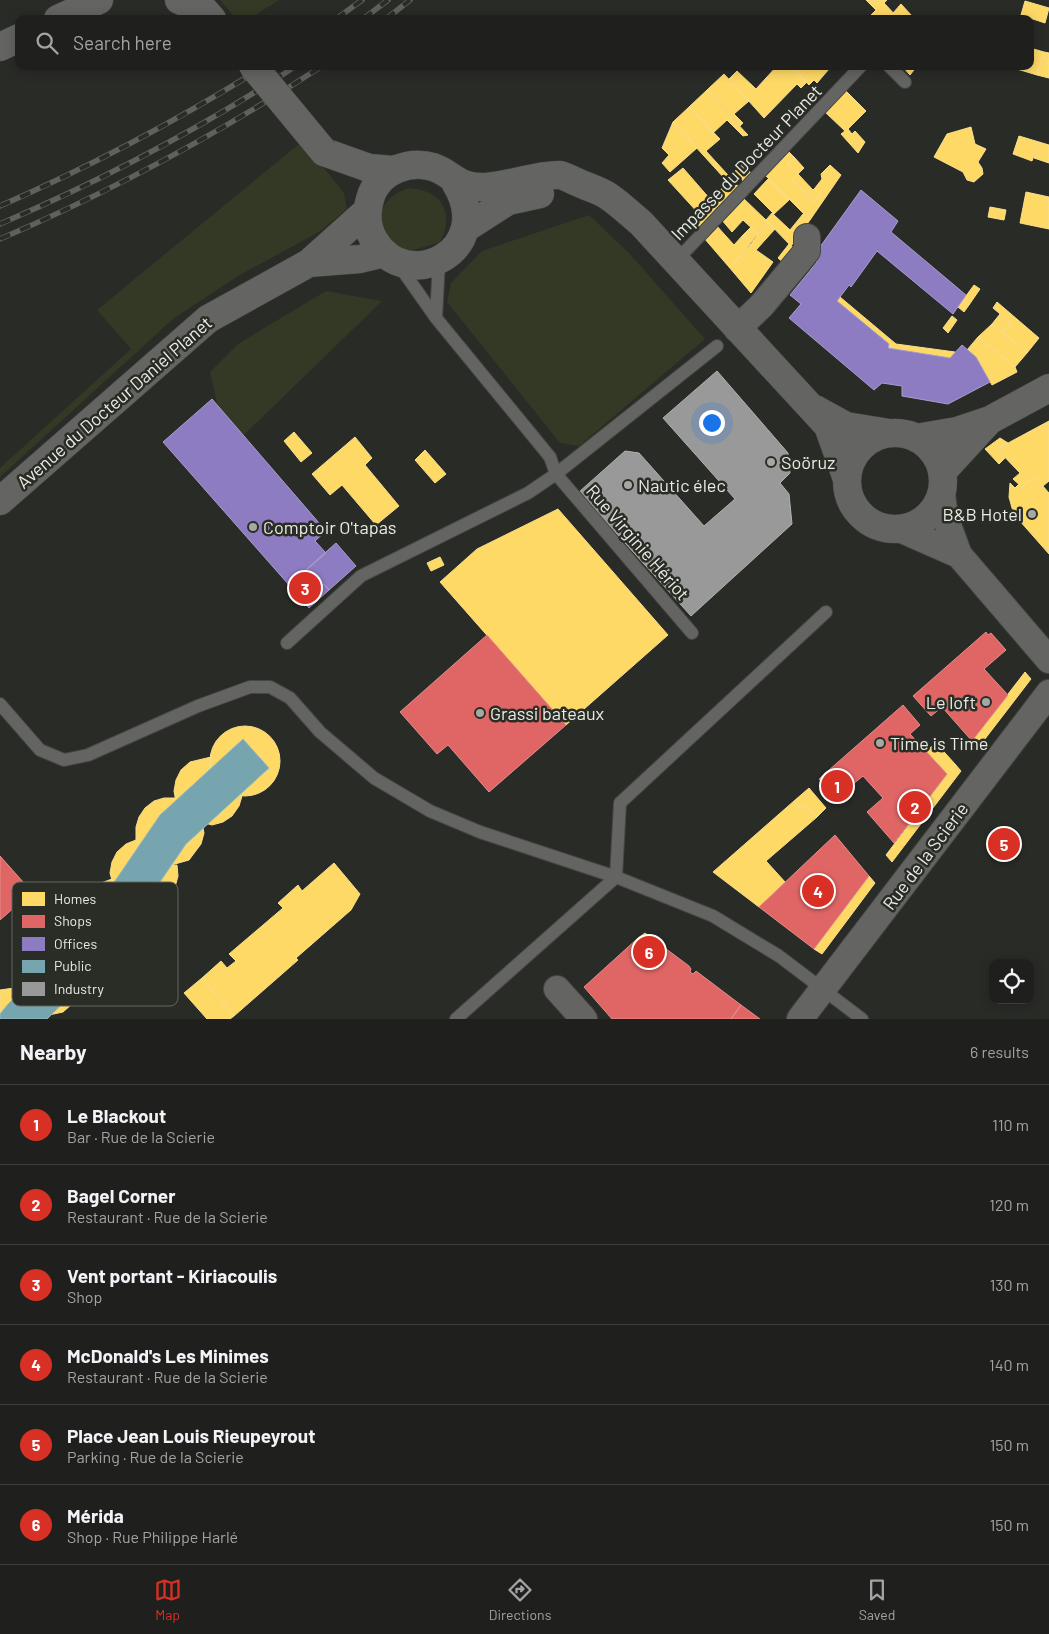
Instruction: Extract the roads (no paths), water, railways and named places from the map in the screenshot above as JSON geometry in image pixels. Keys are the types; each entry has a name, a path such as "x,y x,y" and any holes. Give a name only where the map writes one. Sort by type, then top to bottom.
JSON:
{"street":[{"path":"67,15 99,0"},
{"path":"179,0 205,11 208,15"},
{"path":"0,47 15,40"},
{"path":"256,70 368,208"},
{"path":"324,152 369,168 394,170"},
{"path":"455,182 464,196 468,212 466,228 460,242 451,253 439,261 424,265 409,265 390,257 375,242 368,227 368,208 374,190 382,178 394,170 407,166 433,167 455,182 485,187 560,175 608,195 641,223 676,261 727,338 822,414 846,426 903,434 916,438 928,446 937,458 942,483 945,517 960,555 1049,660"},
{"path":"466,228 508,202 550,192 596,190"},
{"name":"Avenue du Docteur Daniel Planet","path":"0,501 208,320 309,263 368,208"},
{"path":"727,338 762,305 807,251 807,237"},
{"name":"Avenue du Docteur Daniel Planet","path":"309,263 390,257"},
{"path":"916,438 957,431 990,420 1049,388"},
{"path":"801,396 828,426 847,479"},
{"path":"889,433 873,438 859,448 850,462 847,479 848,493 853,506 873,525 887,529 900,529 912,527 931,514 942,483 990,420"},
{"path":"900,529 960,555"},
{"name":"Rue de la Scierie","path":"803,1018 823,989 1049,693"},
{"path":"557,989 584,1019"}],"lane":[{"name":"Impasse du Docteur Planet","path":"676,261 857,70"},
{"path":"892,70 905,82"},
{"name":"Rue Virginie Hériot","path":"390,257 436,318 550,457 556,474 692,633"},
{"path":"436,318 439,261"},
{"path":"287,643 361,576 528,493 556,474 727,338"},
{"path":"456,1019 616,877 620,803 826,612"},
{"path":"0,704 40,750 64,760 88,754 198,706 250,687 270,687 290,698 320,732 374,778 430,811 480,832 616,877 713,916 780,956 862,1019"}],"railway":[{"path":"341,15 362,0"},
{"path":"368,15 388,0"},
{"path":"391,15 410,0"},
{"path":"0,206 68,175 135,141 201,105 258,70"},
{"path":"0,224 151,152 225,111 290,70"},
{"path":"0,239 42,221 165,160 244,115 316,70"}],"place":[{"name":"Soöruz","path":"771,462"},
{"name":"Nautic élec","path":"628,485"},
{"name":"B&B Hotel","path":"1032,514"},
{"name":"Comptoir O'tapas","path":"253,527"},
{"name":"Vent portant - Kiriacoulis","path":"305,588"},
{"name":"Le loft","path":"986,702"},
{"name":"Grassi bateaux","path":"480,713"},
{"name":"Time is Time","path":"880,743"},
{"name":"Le Blackout","path":"837,786"},
{"name":"Bagel Corner","path":"915,807"},
{"name":"Place Jean Louis Rieupeyrout","path":"1004,844"},
{"name":"McDonald's Les Minimes","path":"818,891"},
{"name":"Mérida","path":"649,952"}]}
